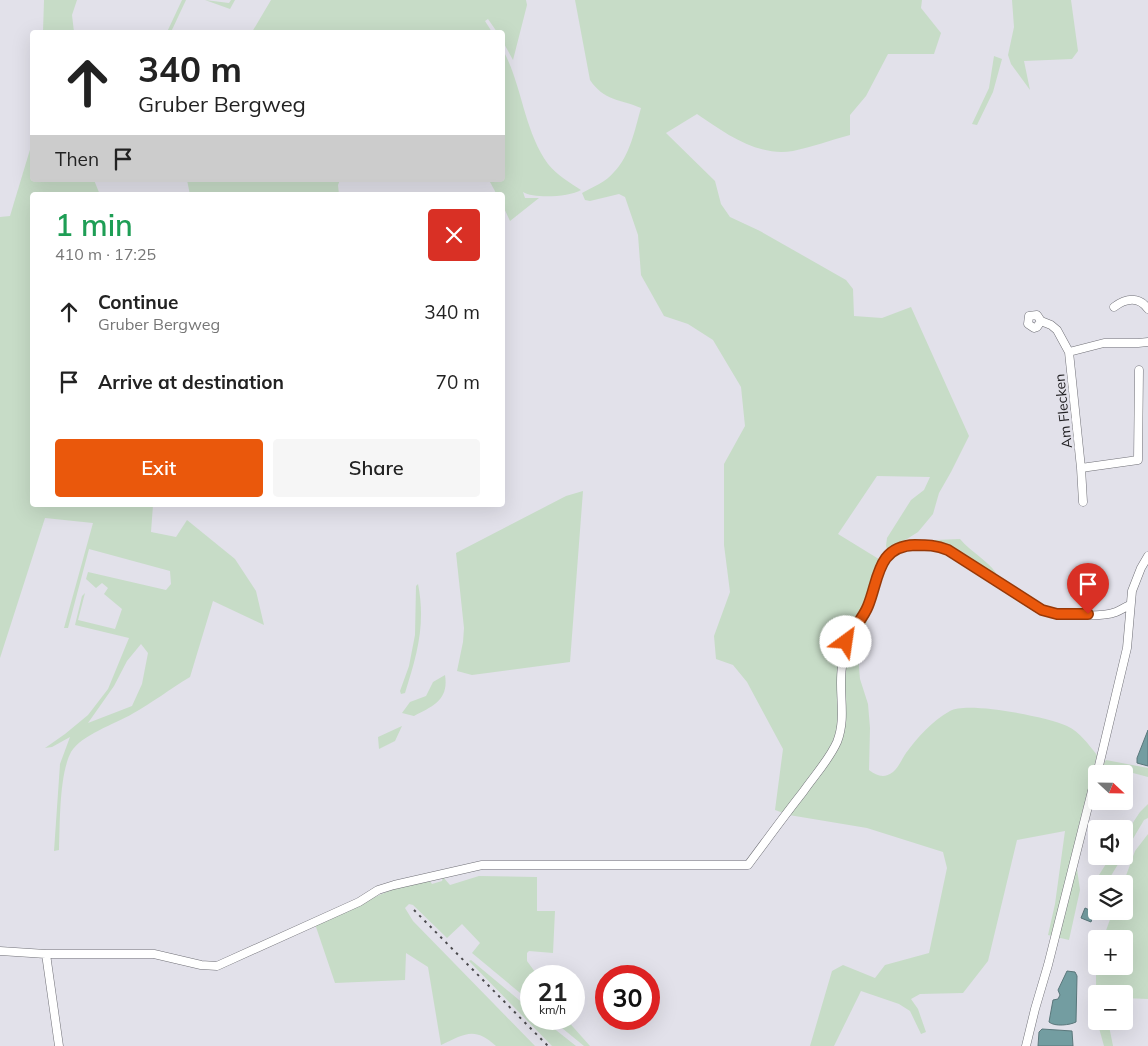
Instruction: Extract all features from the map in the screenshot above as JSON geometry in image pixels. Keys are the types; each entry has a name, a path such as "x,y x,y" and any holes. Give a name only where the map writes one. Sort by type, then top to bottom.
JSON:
{"street":[{"path":"1114,307 1122,301 1130,299 1138,300 1148,309"},
{"path":"1041,321 1051,325 1056,330 1069,352 1104,343 1138,344 1148,342"},
{"name":"Am Flecken","path":"1069,352 1083,502"},
{"path":"1081,468 1138,460 1139,370"},
{"path":"1138,411 1148,411"},
{"path":"0,951 46,954 154,954 201,965 217,966 359,902 378,890 394,884 471,866 560,864 748,865 815,775 836,742 842,721 841,669 846,642 851,630 865,612 880,568 895,549 906,546 939,546 1037,608 1057,614 1114,613 1130,604"},
{"path":"1098,765 1127,648 1130,632 1130,604 1136,578 1148,556"},
{"path":"1026,1046 1088,806"},
{"path":"46,954 59,1046"}],"green space":[{"path":"44,0 77,0 72,15 74,30 43,30"},
{"path":"182,0 186,0 172,30 168,30"},
{"path":"205,0 229,3 231,0 235,0 230,9"},
{"path":"271,0 526,0 527,5 513,60 505,46 505,30 496,30 488,19 485,21 491,30 253,30"},
{"path":"575,0 922,0 921,8 941,33 934,54 888,54 866,96 850,115 850,135 807,148 780,152 754,147 742,142 697,114 666,133 715,181 721,204 730,217 760,231 846,280 853,289 854,316 882,318 911,307 969,436 939,493 933,514 918,532 888,551 886,546 887,538 911,500 924,490 930,477 877,476 838,534 882,561 858,656 860,679 868,704 870,728 869,770 881,776 893,772 906,753 926,730 943,715 959,708 1008,711 1057,722 1076,732 1097,755 1094,765 1088,765 1088,790 1078,829 1077,869 1080,890 1069,940 1048,935 1055,904 1065,831 1017,840 988,961 963,993 920,994 911,999 918,1009 926,1032 921,1034 910,1011 899,1004 861,991 834,1046 810,1046 832,971 843,965 875,978 885,965 929,953 947,868 943,852 867,828 789,815 775,810 783,749 747,682 733,665 716,659 714,636 730,592 724,545 724,464 745,426 741,387 713,340 688,324 664,316 641,275 638,235 625,197 619,194 590,201 585,200 582,193 607,179 620,166 631,142 641,108 607,96 595,87 590,80"},
{"path":"1012,0 1071,0 1078,51 1072,59 1024,61 1030,90 1011,64 1008,55 1014,27"},
{"path":"505,55 515,78 528,123 540,151 555,172 581,190 552,196 535,196 523,192 525,198 539,198 510,221 505,210 505,192 495,192 490,182 505,182"},
{"path":"994,56 1002,59 993,92 977,125 972,124 989,88"},
{"path":"30,150 30,182 95,182 99,192 30,192 30,507 153,507 151,532 176,537 187,520 235,559 256,591 264,625 213,601 190,677 139,710 90,735 76,746 71,752 64,773 59,850 54,851 60,764 70,737 52,747 45,748 88,715 108,689 129,638 75,625 82,596 85,593 78,620 115,629 122,609 104,594 108,588 102,583 96,588 86,579 88,572 166,590 171,584 170,571 89,549 68,628 64,628 93,523 45,518 0,658 0,217 10,216","holes":["141,644 148,653 142,684 132,706 88,723 114,686 127,661"]},
{"path":"187,182 339,182 339,192 189,192"},
{"path":"583,491 570,662 472,675 457,671 464,628 456,553 566,496"},
{"path":"960,539 996,573 993,575 947,544 935,542 935,540"},
{"path":"418,584 421,613 419,639 405,693 401,694 400,691 409,666 415,635 416,586"},
{"path":"445,675 445,691 438,701 414,716 402,713 410,702 426,696 433,682"},
{"path":"402,726 395,741 379,749 378,737"},
{"path":"1106,760 1132,765 1132,765 1103,765"},
{"path":"1133,765 1148,768 1148,777 1133,773"},
{"path":"1148,804 1148,818 1144,820 1133,839 1133,822"},
{"path":"1148,834 1148,999 1133,998 1133,985 1096,985 1096,975 1133,975 1133,930 1106,930 1110,920 1133,920 1133,875 1126,875 1130,865 1133,865 1135,851"},
{"path":"1105,865 1118,865 1111,875 1099,875"},
{"path":"479,876 537,877 537,911 555,911 553,953 529,951 527,953 527,961 530,965 520,965 520,993 472,953 480,943 462,924 447,938 413,905 409,904 405,908 413,921 535,1046 496,1046 482,1036 475,1034 463,1035 441,1045 428,967 406,953 405,980 335,983 315,924 395,888 429,880 432,884 442,881 443,877 450,885"},
{"path":"471,960 520,1001 520,1013 469,961"},
{"path":"536,1030 556,1030 576,1046 552,1046"},
{"path":"564,1030 576,1030 590,1046 584,1046"},
{"path":"1100,1030 1110,1030 1113,1046 1104,1046"}],"water":[{"path":"1148,730 1148,766 1137,763 1137,758"},
{"path":"1085,908 1088,909 1088,920 1092,920 1091,922 1081,918"},
{"path":"1067,971 1075,972 1077,976 1076,1022 1066,1025 1055,1025 1049,1022 1053,1000 1058,999 1060,995 1058,990"},
{"path":"1042,1029 1072,1031 1073,1046 1038,1046 1039,1032"}],"railway":[{"path":"414,910 548,1046"}],"route":[{"path":"846,642 851,630 869,604 880,568 895,549 906,546 932,545 948,550 1049,613 1088,614"}]}
